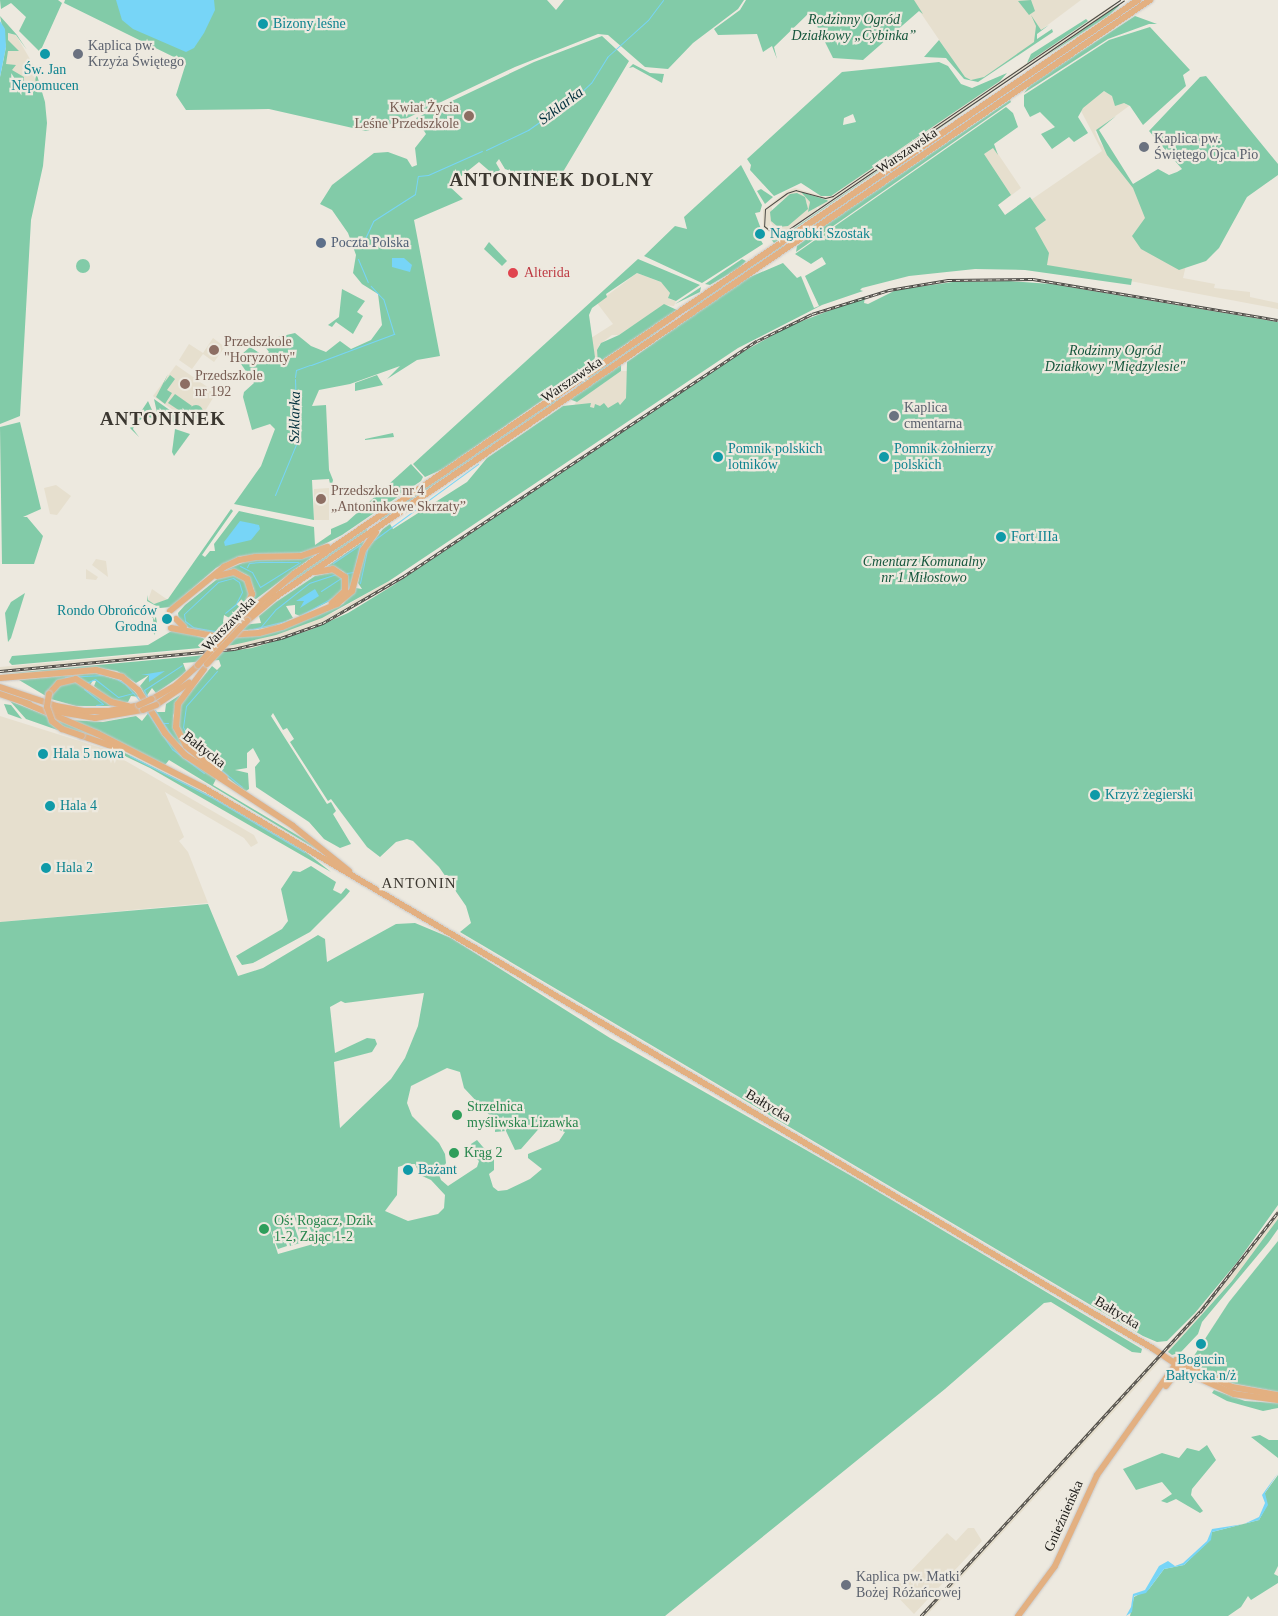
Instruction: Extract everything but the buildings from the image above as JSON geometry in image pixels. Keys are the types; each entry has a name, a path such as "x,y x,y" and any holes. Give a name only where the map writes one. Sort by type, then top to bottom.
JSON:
{"main road":[{"name":"Warszawska","path":"203,666 237,622 279,584 1138,0"},
{"name":"Warszawska","path":"0,694 25,703 89,718 114,717 154,702 203,666 247,621 305,577 1150,0"},
{"path":"684,308 685,318"},
{"path":"560,392 566,399"},
{"path":"171,628 213,636 259,633 340,603 351,593 366,544 394,516"},
{"path":"170,611 224,568 245,559 301,556 344,539"},
{"path":"305,577 332,569 341,572 346,579 342,594 320,611"},
{"path":"211,578 234,572 249,581 251,597 237,622"},
{"path":"182,603 176,618 186,630"},
{"path":"203,666 178,704 175,717 178,732 186,746 242,794"},
{"name":"Bałtycka","path":"2,678 90,670 119,675 138,690 180,750 242,794 303,832 359,880"},
{"path":"140,756 57,725 47,706 51,691 63,681 78,680 90,686 113,704 141,708"},
{"name":"Warszawska","path":"0,687 84,711 141,708"},
{"name":"Bałtycka","path":"25,703 204,788 1179,1364 1232,1387 1278,1395"},
{"name":"Bałtycka","path":"1179,1364 1192,1376 1234,1394 1278,1400"},
{"name":"Gnieźnieńska","path":"1118,1445 1174,1374 1179,1364"},
{"name":"Gnieźnieńska","path":"1016,1616 1034,1597 1061,1556 1092,1483 1179,1364"},
{"path":"1174,1374 1192,1376"}],"shaded area":[{"path":"912,0 1081,0 1037,33 1037,41 983,78 972,80 965,78"},
{"path":"1112,5 1114,8 820,209 817,206 828,200 801,192 810,202 809,212 816,207 818,210 784,233 772,234 763,228 763,210 787,191 795,188 825,197 834,194","holes":["799,193 808,204 778,227 772,222 772,207 790,195"]},
{"path":"5,33 16,35 34,66 39,86 22,96 4,63"},
{"path":"1104,91 1129,106 1095,131 1099,141 1187,261 1183,278 1215,284 1214,288 1250,292 1250,297 1278,303 1278,309 1045,265 1015,211 1102,151 1080,109"},
{"path":"992,145 1021,188 997,206 1005,219 1003,221 992,204 1008,192 981,152"},
{"name":"Alterida","path":"513,266 518,268 520,273 518,278 513,280 508,278 506,273 508,268"},
{"path":"637,273 663,283 670,293 669,299 676,301 674,306 664,305 619,335 612,335 599,345 598,357 595,357 591,338 613,324 597,303"},
{"path":"213,338 225,347 214,362 203,354 192,369 179,360 189,344 203,353"},
{"path":"176,365 216,393 196,426 153,396"},
{"path":"621,371 627,371 626,398 614,411 574,406 576,402"},
{"path":"56,485 71,496 57,515 50,514 44,488"},
{"name":"Przedszkole nr 4 „Antoninkowe Skrzaty”","path":"329,488 329,520 314,520 314,489"},
{"path":"96,559 106,561 108,577 92,565"},
{"path":"86,569 98,577 96,580 86,579"},
{"path":"389,581 392,586 329,622 252,648 0,673 0,667 204,649 270,636 335,612"},
{"path":"152,589 168,600 154,604 148,600"},
{"path":"0,716 105,749 254,835 258,843 251,847 244,838 165,792 184,837 179,841 188,852 208,903 0,922"},
{"path":"1278,1209 1278,1219 1234,1278 1168,1352 1164,1349 1230,1274"},
{"path":"1157,1356 1162,1359 926,1616 919,1616"},
{"path":"968,1528 974,1528 982,1541 914,1614 892,1591 947,1533 956,1541"}],"green space":[{"path":"0,0 58,0 62,3 40,52 19,31 26,17 11,3 1,9"},
{"path":"65,0 547,0 556,10 564,0 744,0 738,9 693,43 668,69 645,67 608,35 598,34 515,67 401,121 366,131 269,109 186,110 176,95 186,63 64,3"},
{"name":"Rodzinny Ogród Działkowy „Cybinka”","path":"746,0 914,0 923,14 919,11 863,60 833,58 810,12 774,47 777,59 772,46 763,52 757,34 718,35 714,29 740,10"},
{"path":"1031,0 1035,11 1029,15 1018,1"},
{"path":"1120,4 1108,16 1043,58"},
{"path":"1129,10 1090,39 790,242 791,239"},
{"path":"1031,15 1041,30 1049,25 1037,34 1037,39 1052,29 1053,32 978,82 964,79 946,58 924,57 939,40 965,77 971,80 984,77 1034,42 1036,26"},
{"path":"0,16 17,35 27,50 16,35 8,33 8,40 19,51 8,51 6,64 16,65 12,70 24,77 24,90 36,86 34,65 45,102 47,123 43,166 31,220 20,416 0,424 0,77 6,47"},
{"path":"1135,16 1157,24 1149,24 1108,39 1024,93 1031,84"},
{"path":"1086,19 1088,21 1027,63 1031,54"},
{"path":"1150,27 1190,70 1183,75 1186,86 1143,125 1130,106 1124,103 1115,106 1112,96 1104,91 1083,108 1078,117 1088,133 1074,142 1069,137 1052,149 1041,134 1055,127 1040,112 1030,117 1024,106 1024,95 1109,40"},
{"path":"602,36 629,61 554,187 505,169 499,159 496,163 500,170 494,175 479,162 449,186 463,199 414,220 440,356 417,360 387,379 400,366 350,384 319,390 312,406 326,405 329,470 333,480 331,489 329,479 312,480 314,520 234,504 261,466 275,429 270,424 252,430 243,397 244,392 254,383 241,364 242,354 250,347 264,356 269,352 261,341 295,333 311,346 326,352 340,341 351,349 371,340 382,325 378,294 362,284 353,273 356,255 348,233 332,210 320,204 332,185 374,153 388,152 407,159 412,167 417,165 415,148 426,134 416,118 534,62"},
{"path":"939,62 948,66 961,84 972,88 1007,73 1000,81 831,196 821,196 801,183 774,196 750,170 751,165 747,159 842,72","holes":["853,114 856,122 843,125 844,118"]},
{"path":"633,64 650,73 664,74 662,83 633,67 629,68"},
{"path":"1206,76 1278,164 1278,175 1247,197 1219,248 1206,261 1179,270 1141,249 1132,236 1145,218 1133,188 1107,155 1096,130 1116,116 1099,130 1133,184 1158,169 1169,175 1177,172 1182,169 1149,131 1200,77"},
{"path":"1007,82 774,243 771,239 784,235"},
{"path":"1010,100 1011,102 796,252 797,246 828,223"},
{"path":"1006,107 1013,113 1018,127 994,144 998,155 993,148 984,154 1011,195 998,205 1005,215 1030,197 1046,220 1035,228 1049,253 1047,265 1132,279 1131,285 1025,270 975,269 909,276 862,288 860,290 863,291 822,305 738,348 389,581 322,618 276,635 233,645 12,665 9,662 12,656 148,645 175,629 206,639 243,637 343,604 356,588 362,589 358,583 364,553 383,529 390,524 393,529 467,482 487,458 563,406 591,403 590,407 594,408 595,404 600,406 604,403 608,408 618,402 620,405 626,398 627,362 743,280 783,263 797,278 801,276 814,308 819,306 805,276 826,264 822,257 811,264 795,254"},
{"path":"741,165 762,205 760,212 755,213 761,229 756,232 763,244 702,283 644,256 675,226 687,229 684,217"},
{"path":"761,189 773,197 765,204 757,191"},
{"path":"801,192 828,201 808,212 810,202"},
{"path":"797,193 805,197 808,209 788,226 778,227 771,221 770,212 790,194"},
{"path":"489,242 507,261 502,266 484,249"},
{"path":"780,245 786,246 690,312 687,308"},
{"path":"80,259 86,259 90,266 86,273 80,273 76,269 76,263"},
{"path":"638,259 700,285 676,301 668,298 670,293 661,282 637,273 606,294 607,297 592,308 589,315 595,357 592,366 443,469 425,477 413,464"},
{"path":"742,259 746,261 739,268 710,285 705,284"},
{"path":"1009,281 1051,284 1278,322 1278,1205 1238,1261 1195,1313 1167,1341 1157,1342 1143,1336 460,932 471,923 466,906 439,867 413,841 407,839 396,842 380,857 367,847 331,799 328,801 290,742 294,739 287,728 283,730 273,713 271,716 327,804 331,802 336,811 333,814 351,844 340,848 324,839 309,822 256,787 255,767 260,761 253,748 247,753 247,768 235,770 248,773 249,789 246,791 238,786 193,749 179,729 179,706 212,666 217,670 221,666 219,660 183,663 186,671 182,675 156,693 152,688 146,697 140,686 149,675 136,683 117,671 99,668 0,674 196,656 252,648 310,630 348,613 392,586 741,353 789,326 865,297 864,303 868,304 896,290 953,282"},
{"path":"701,287 700,292 675,304"},
{"path":"342,289 365,301 357,312 363,316 353,334 336,322 332,327 328,325 339,317"},
{"path":"664,304 677,310 598,363 597,350 601,343 619,335"},
{"path":"683,312 632,351 566,395 619,354"},
{"path":"621,364 621,371 577,402 569,399"},
{"path":"168,374 164,383 170,375 175,379 167,390 172,393 165,404 156,397"},
{"path":"377,375 383,385 355,391 355,383"},
{"path":"175,394 192,406 186,415 168,403"},
{"path":"559,395 562,399 380,521 380,518"},
{"path":"154,399 181,418 177,424 181,427 164,417 158,417"},
{"path":"148,401 156,419 145,416 135,424 133,429 139,437 130,428"},
{"path":"196,405 201,407 203,412 201,417 196,419 191,417 189,412 191,407"},
{"path":"20,422 41,509 23,517 27,517 43,536 34,564 2,564 0,427"},
{"path":"175,429 190,434 174,456 172,452"},
{"path":"393,433 394,437 365,440 365,439"},
{"path":"411,464 423,477 421,481 342,535 317,548 300,553 240,556 216,568 171,607 160,608 147,601 148,595 148,600 154,604 168,599 231,509 233,511 202,555 205,557 210,551 215,551 214,544 239,511 314,527 315,545 331,534 331,529 347,522"},
{"path":"367,528 367,531 250,612 287,582"},
{"path":"366,539 362,546 349,592 344,572 335,567 325,568"},
{"path":"315,555 252,602 254,589 247,575 234,569 223,571 252,559"},
{"path":"334,572 344,580 343,590 336,598 300,616 295,614 295,605 286,606 293,618 272,627 214,634 189,628 179,621 178,613 185,605 221,576 232,574 246,580 250,591 245,607 233,620 224,615 223,622 226,627 261,623 259,616 276,602 315,576"},
{"path":"25,593 11,638 8,642 5,613 11,602"},
{"path":"145,608 156,617 158,629 154,635 153,618 140,610"},
{"name":"Rondo Obrońców Grodna","path":"167,613 173,619 167,625 161,619"},
{"path":"95,673 125,682 140,697 131,696 128,702 121,703 108,698 94,686 96,681 93,680 87,691 90,689 114,706 76,706 51,699 19,680"},
{"path":"180,695 173,716 177,735 214,772 171,737 154,712 165,712 166,704"},
{"path":"10,701 95,735 112,744 93,737 221,801 302,849 331,872 150,768 106,747 26,719"},
{"path":"4,704 11,705 22,719 8,714"},
{"path":"149,712 175,748 216,779 213,785 312,844 321,852 169,760 165,765 70,720 103,722 136,716 142,721"},
{"path":"311,866 336,882 333,890 341,894 346,888 350,891 310,932 253,963 242,965 236,956 282,929 288,921 281,889 293,871 300,872"},
{"path":"208,904 238,976 263,968 318,935 325,939 327,962 396,924 415,923 451,938 610,1038 855,1178 1142,1349 1141,1353 1132,1352 1051,1302 1044,1303 945,1389 665,1616 0,1616 0,922","holes":["424,993 418,1026 405,1058 391,1079 340,1128 334,1062 372,1052 377,1044 375,1039 367,1038 335,1053 330,1007 341,1001 345,1003","447,1068 460,1072 464,1088 495,1121 495,1132 506,1131 515,1150 521,1149 543,1124 565,1132 559,1141 528,1154 528,1158 542,1169 530,1179 507,1190 498,1191 493,1187 489,1174 494,1170 494,1160 477,1140 471,1144 472,1154 479,1161 477,1167 448,1186 441,1180 439,1175 446,1163 445,1154 439,1143 412,1116 407,1103 411,1086","415,1164 420,1175 431,1180 445,1195 444,1208 438,1214 408,1221 385,1211 397,1195 398,1167","303,1212 314,1238 322,1236 324,1241 278,1254 268,1223 278,1249 287,1246 279,1220 282,1218 290,1246 300,1243 291,1216 294,1215 302,1242 310,1239"]},
{"path":"1278,1219 1278,1229 1202,1322 1198,1334 1181,1352 1172,1355 1168,1352 1232,1281"},
{"path":"1278,1241 1278,1392 1225,1382 1190,1362 1229,1302"},
{"path":"1214,1390 1245,1401 1278,1403 1278,1408 1263,1411 1227,1401 1212,1393"},
{"path":"1260,1435 1269,1440 1278,1440 1278,1458 1251,1437"},
{"path":"1207,1445 1216,1460 1192,1489 1191,1495 1203,1511 1200,1513 1176,1499 1167,1503 1161,1501 1172,1494 1162,1482 1136,1490 1123,1469 1162,1453 1179,1458 1187,1448 1199,1451"},
{"path":"1278,1475 1278,1566 1274,1574 1278,1576 1278,1583 1251,1600 1248,1596 1241,1607 1228,1616 1130,1616 1134,1597 1149,1589 1164,1569 1184,1565 1210,1540 1212,1532 1259,1520 1265,1509 1265,1493"}],"water":[{"path":"116,0 214,0 215,10 194,48 186,52 133,29 122,20"},
{"path":"0,21 5,29 6,47 0,77"},
{"path":"392,258 404,258 412,265 410,272 392,267"},
{"path":"240,521 259,525 260,529 251,540 225,546 224,542"},
{"path":"315,589 319,596 300,608 304,601 296,601"},
{"path":"165,671 149,682 149,675 141,675"},
{"path":"1278,1473 1265,1493 1268,1505 1259,1520 1245,1524 1259,1517 1265,1503 1262,1495"},
{"path":"1242,1524 1212,1532 1211,1540 1184,1565 1164,1569 1146,1593 1134,1596 1132,1612 1126,1616 1131,1607 1133,1594 1145,1590 1159,1566 1168,1561 1175,1566 1183,1563 1207,1541 1212,1529"}],"waterway":[{"name":"Szklarka","path":"486,150 528,130 578,95 591,83 607,57 648,20 663,0"},
{"name":"Szklarka","path":"362,245 373,221 415,194 418,176 428,175 482,151"},
{"name":"Szklarka","path":"358,259 368,282"},
{"name":"Szklarka","path":"311,365 394,334 383,299 371,286"},
{"name":"Szklarka","path":"295,377 296,370 310,365"},
{"name":"Szklarka","path":"275,495 297,442 295,379"},
{"path":"374,540 478,464"},
{"path":"333,563 360,545 354,572"},
{"path":"360,583 367,549"},
{"path":"247,567 249,563 298,562"},
{"path":"240,566 252,572 260,587 300,562"},
{"path":"347,573 353,572"},
{"path":"259,629 276,609 309,583 336,574"},
{"path":"220,632 193,627 185,621 184,614 218,582 233,578 239,582 242,592 236,604 225,613"},
{"path":"321,591 341,578"},
{"path":"301,615 334,597"},
{"path":"248,630 290,620"},
{"path":"148,698 144,690 182,665"},
{"path":"217,671 186,706 183,727 193,747 242,787"},
{"path":"65,677 104,675"},
{"path":"115,678 125,684 141,702"},
{"path":"86,683 95,679 118,697 133,693"},
{"path":"84,689 103,704 96,705"},
{"path":"155,710 163,723 168,723"},
{"path":"147,712 172,749 204,773"},
{"path":"164,724 173,738"},
{"path":"181,746 188,752"},
{"path":"130,756 213,798 304,852"}],"tram line":[{"path":"1120,0 833,196 825,198 796,190 787,193 765,209 764,226 773,233 786,231 1124,0"}],"railway":[{"path":"0,671 234,649 281,638 323,623 404,576 757,341 812,314 889,290 948,280 1033,279 1278,320"},
{"path":"921,1616 1200,1312 1278,1212"}],"place":[{"name":"Bizony leśne","path":"263,24"},
{"name":"Św. Jan Nepomucen","path":"45,54"},
{"name":"Kaplica pw. Krzyża Świętego","path":"78,54"},
{"name":"Kwiat Życia Leśne Przedszkole","path":"469,116"},
{"name":"Kaplica pw. Świętego Ojca Pio","path":"1144,147"},
{"name":"Nagrobki Szostak","path":"760,234"},
{"name":"Poczta Polska","path":"321,243"},
{"name":"Alterida","path":"513,273"},
{"name":"Przedszkole \"Horyzonty\"","path":"214,350"},
{"name":"Przedszkole nr 192","path":"185,384"},
{"name":"Kaplica cmentarna","path":"894,416"},
{"name":"Pomnik polskich lotników","path":"718,457"},
{"name":"Pomnik żołnierzy polskich","path":"884,457"},
{"name":"Przedszkole nr 4 „Antoninkowe Skrzaty”","path":"321,499"},
{"name":"Fort IIIa","path":"1001,537"},
{"name":"Rondo Obrońców Grodna","path":"167,619"},
{"name":"Hala 5 nowa","path":"43,754"},
{"name":"Krzyż żegierski","path":"1095,795"},
{"name":"Hala 4","path":"50,806"},
{"name":"Hala 2","path":"46,868"},
{"name":"Strzelnica myśliwska Lizawka","path":"457,1115"},
{"name":"Krąg 2","path":"454,1153"},
{"name":"Bażant","path":"408,1170"},
{"name":"Oś: Rogacz, Dzik 1-2, Zając 1-2","path":"264,1229"},
{"name":"Bogucin Bałtycka n/ż","path":"1201,1344"},
{"name":"Kaplica pw. Matki Bożej Różańcowej","path":"846,1585"}],"district":[{"name":"ANTONINEK DOLNY","path":"552,180"},
{"name":"ANTONINEK","path":"163,419"},
{"name":"ANTONIN","path":"419,884"}],"park label":[{"name":"Rodzinny Ogród Działkowy \"Międzylesie\"","path":"1115,360"},
{"name":"Cmentarz Komunalny nr 1 Miłostowo","path":"924,570"}]}
